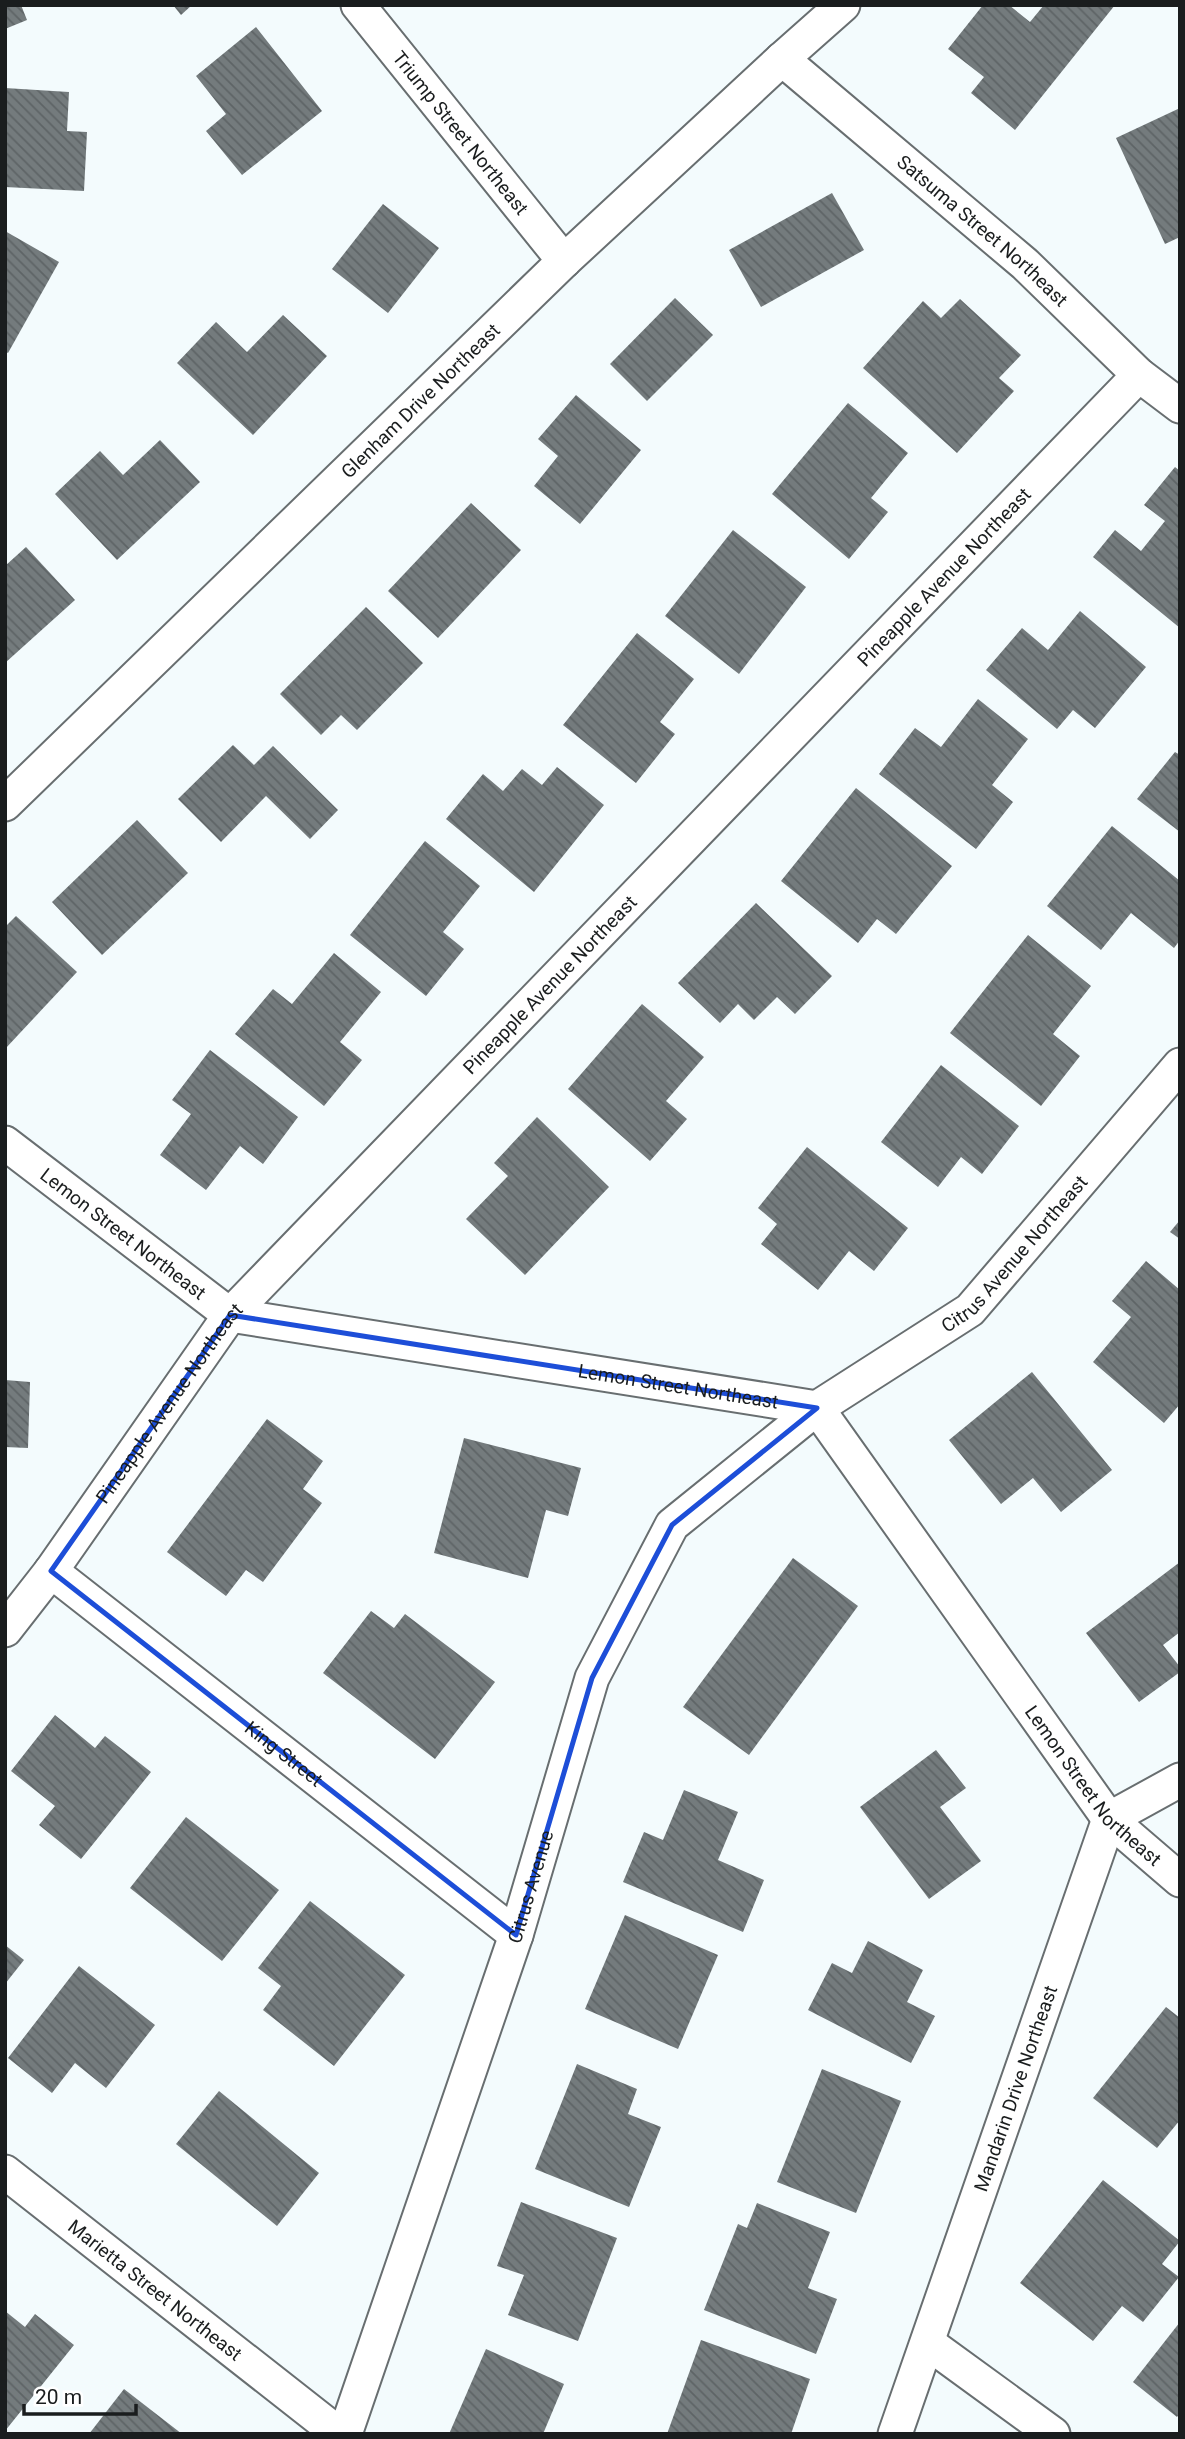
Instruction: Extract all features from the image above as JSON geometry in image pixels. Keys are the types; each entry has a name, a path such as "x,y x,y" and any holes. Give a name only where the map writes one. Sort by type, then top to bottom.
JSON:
{"street":[{"name":"Triump Street Northeast","path":"358,5 564,261"},
{"name":"Glenham Drive Northeast","path":"5,804 564,261 782,58 843,5"},
{"name":"Satsuma Street Northeast","path":"782,58 1025,264 1139,375 1180,406"},
{"name":"Pineapple Avenue Northeast","path":"5,1630 51,1571 230,1315 1139,375"},
{"name":"Citrus Avenue Northeast","path":"817,1408 970,1310 1180,1065"},
{"name":"Lemon Street Northeast","path":"5,1143 230,1315 817,1408 1109,1819 1180,1880"},
{"name":"Citrus Avenue","path":"345,2434 516,1935 592,1678 672,1525 817,1408"},
{"name":"King Street","path":"51,1571 516,1935"},
{"path":"1109,1819 1180,1780"},
{"name":"Mandarin Drive Northeast","path":"895,2434 1109,1819"},
{"name":"Marietta Street Northeast","path":"5,2172 339,2434"},
{"path":"928,2343 1053,2434"}],"highlighted area":[{"path":"230,1315 817,1408 672,1525 592,1678 516,1935 51,1571"}],"building":[{"path":"5,5 21,5 27,20 5,29"},
{"path":"173,5 192,5 181,15"},
{"path":"983,5 1009,5 1030,22 1044,5 1115,5 1015,130 971,93 984,77 948,49"},
{"path":"256,27 322,111 242,175 206,131 226,114 196,76"},
{"path":"5,88 69,92 67,131 87,132 84,191 5,187"},
{"path":"1180,108 1180,237 1165,244 1116,138"},
{"path":"832,193 864,250 761,307 729,250"},
{"path":"383,204 439,248 388,313 332,269"},
{"path":"5,231 59,262 8,353 5,351"},
{"path":"675,298 713,335 647,401 610,364"},
{"path":"960,299 1021,355 999,378 1014,391 957,453 863,368 923,301 941,318"},
{"path":"283,315 327,356 253,435 177,363 216,322 247,352"},
{"path":"576,395 641,450 580,524 534,486 558,456 538,439"},
{"path":"848,403 908,453 871,498 888,512 849,559 772,494"},
{"path":"160,440 200,482 117,560 55,494 100,451 123,475"},
{"path":"1175,467 1180,471 1180,628 1093,557 1115,530 1141,551 1165,521 1144,505"},
{"path":"471,503 521,550 438,638 388,591"},
{"path":"733,530 806,587 739,674 665,616"},
{"path":"26,547 75,600 5,663 5,566"},
{"path":"366,607 423,663 357,730 341,715 321,735 280,694"},
{"path":"1080,611 1146,667 1095,728 1073,710 1057,729 986,670 1022,628 1048,650"},
{"path":"637,633 694,679 660,722 675,734 636,783 563,725"},
{"path":"978,699 1028,739 992,785 1013,802 976,849 879,774 915,728 941,747"},
{"path":"233,745 254,765 273,746 338,810 310,839 266,796 221,842 178,799"},
{"path":"1175,752 1180,755 1180,832 1137,799"},
{"path":"557,767 604,805 534,892 446,819 483,774 503,791 522,769 542,785"},
{"path":"856,788 952,866 896,934 877,919 858,943 781,881"},
{"path":"137,820 188,873 102,955 52,902"},
{"path":"1112,826 1180,881 1180,940 1174,948 1131,913 1101,950 1047,906"},
{"path":"425,841 480,886 443,932 464,949 426,996 350,935"},
{"path":"756,903 832,976 795,1014 777,997 754,1020 738,1004 720,1023 678,983"},
{"path":"16,916 77,972 5,1049 5,927"},
{"path":"1028,935 1091,986 1053,1034 1080,1056 1041,1106 950,1033"},
{"path":"334,953 381,992 340,1042 362,1060 324,1106 235,1034 273,989 292,1004"},
{"path":"642,1004 704,1057 666,1101 687,1119 650,1161 568,1089"},
{"path":"210,1050 298,1117 263,1164 240,1146 206,1190 160,1155 191,1114 172,1100"},
{"path":"941,1065 1019,1126 982,1174 961,1157 938,1187 881,1142"},
{"path":"537,1117 609,1187 525,1275 466,1219 508,1176 494,1163"},
{"path":"807,1147 908,1228 874,1271 849,1251 818,1290 761,1244 777,1224 758,1208"},
{"path":"1180,1220 1180,1239 1170,1232"},
{"path":"1146,1261 1180,1290 1180,1404 1164,1423 1093,1362 1131,1317 1112,1301"},
{"path":"1032,1372 1112,1470 1061,1512 1033,1478 1001,1504 949,1440"},
{"path":"5,1380 30,1382 28,1448 5,1447"},
{"path":"267,1419 323,1461 303,1489 322,1503 263,1582 246,1570 226,1596 167,1552"},
{"path":"464,1438 581,1468 568,1516 546,1510 528,1578 434,1553"},
{"path":"793,1558 858,1606 749,1755 683,1707"},
{"path":"1180,1562 1180,1632 1163,1645 1180,1667 1180,1672 1139,1702 1086,1633"},
{"path":"371,1611 394,1628 405,1614 495,1682 435,1759 323,1673"},
{"path":"55,1715 95,1748 105,1736 151,1772 81,1859 39,1825 55,1806 11,1771"},
{"path":"936,1750 966,1788 940,1807 981,1861 929,1899 860,1807"},
{"path":"684,1790 738,1812 718,1860 764,1880 743,1932 623,1882 644,1832 663,1840"},
{"path":"186,1817 279,1890 222,1961 130,1888"},
{"path":"310,1901 405,1975 334,2066 263,2010 281,1986 258,1968"},
{"path":"625,1915 718,1955 678,2049 585,2009"},
{"path":"868,1941 923,1970 907,2002 935,2016 911,2063 808,2010 832,1963 852,1973"},
{"path":"5,1945 24,1960 5,1984"},
{"path":"79,1966 155,2025 106,2088 75,2063 52,2093 8,2058"},
{"path":"1166,2007 1180,2018 1180,2120 1157,2148 1093,2098"},
{"path":"577,2064 637,2089 628,2114 661,2127 629,2207 535,2169"},
{"path":"822,2069 901,2101 856,2213 777,2182"},
{"path":"219,2091 319,2173 277,2226 176,2144"},
{"path":"1103,2180 1180,2241 1162,2264 1179,2277 1143,2322 1122,2306 1093,2341 1020,2283"},
{"path":"521,2202 617,2238 578,2341 508,2315 524,2275 497,2266"},
{"path":"757,2203 830,2232 808,2288 837,2299 816,2354 704,2310 738,2224 747,2228"},
{"path":"5,2311 25,2327 35,2314 74,2345 5,2431"},
{"path":"1180,2322 1180,2413 1177,2417 1133,2382"},
{"path":"701,2340 810,2379 791,2434 667,2434"},
{"path":"486,2349 564,2384 543,2434 449,2434"},
{"path":"124,2389 182,2434 89,2434"}]}
